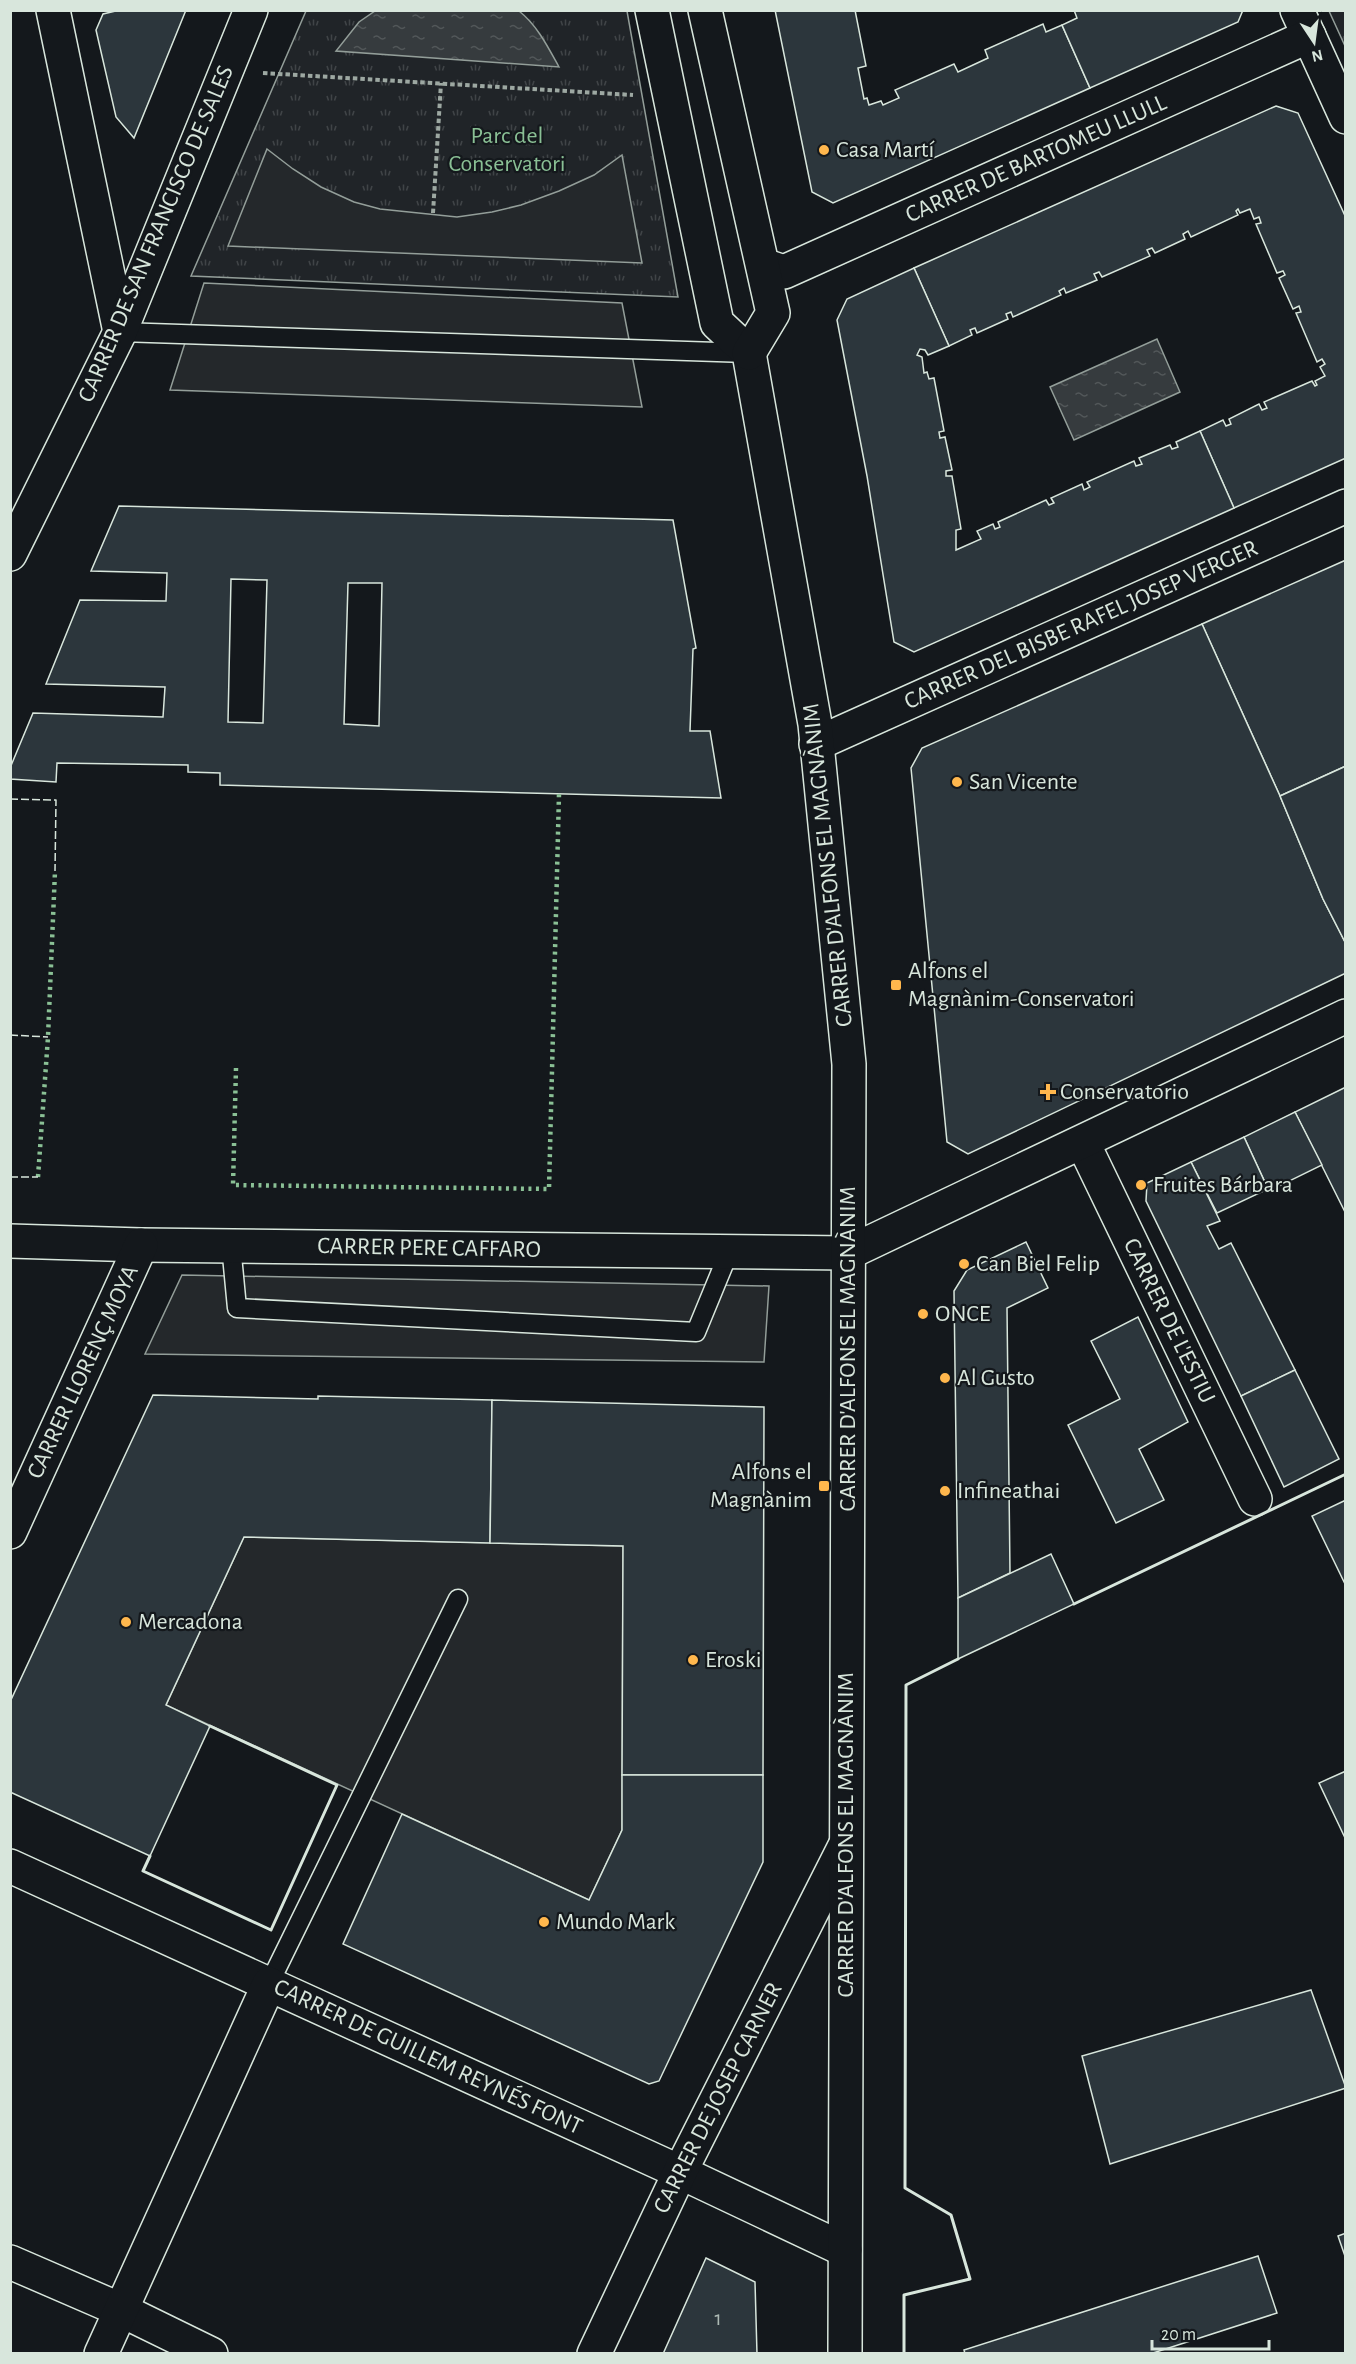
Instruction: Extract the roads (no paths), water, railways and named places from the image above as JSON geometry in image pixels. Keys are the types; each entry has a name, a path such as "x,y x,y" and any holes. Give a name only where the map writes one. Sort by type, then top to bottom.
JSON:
{"street":[{"path":"53,10 120,332"},
{"name":"CARRER DE SAN FRANCISCO DE SALES","path":"10,554 120,332 251,10"},
{"path":"652,10 717,323 749,353 773,313 705,10"},
{"path":"1303,23 1346,117"},
{"name":"CARRER DE BARTOMEU LLULL","path":"762,265 784,272 1303,23"},
{"name":"CARRER D'ALFONS EL MAGNÀNIM","path":"749,353 815,724 849,1064 845,2354"},
{"name":"CARRER DEL BISBE RAFEL JOSEP VERGER","path":"816,744 1346,506"},
{"path":"848,1253 1346,1016"},
{"name":"CARRER DE L'ESTIU","path":"1083,1143 1255,1499"},
{"name":"CARRER PERE CAFFARO","path":"10,1240 141,1245 848,1253"},
{"name":"CARRER LLORENÇ MOYA","path":"10,1532 141,1245"},
{"name":"CARRER DE JOSEP CARNER","path":"594,2354 680,2172 846,1844"},
{"name":"CARRER DE GUILLEM REYNÉS FONT","path":"10,1866 680,2172 845,2250"},
{"path":"101,2354 269,1984"},
{"path":"10,2262 121,2310 211,2354"}],"lane":[{"path":"120,332 749,353"},
{"path":"231,1245 237,1308 696,1332 729,1252"},
{"path":"269,1984 458,1599"}],"water":[{"path":"375,11 519,11 537,30 559,67 336,51 359,22"},
{"path":"1157,339 1180,392 1074,440 1050,387"}],"place":[{"name":"Casa Martí","path":"824,150"},
{"name":"San Vicente","path":"957,782"},
{"name":"Alfons el Magnànim-Conservatori","path":"896,985"},
{"name":"Conservatorio","path":"1048,1092"},
{"name":"Fruites Bárbara","path":"1141,1185"},
{"name":"Can Biel Felip","path":"964,1264"},
{"name":"ONCE","path":"923,1314"},
{"name":"Al Gusto","path":"945,1378"},
{"name":"Alfons el Magnànim","path":"824,1486"},
{"name":"Infineathai","path":"945,1491"},
{"name":"Mercadona","path":"126,1622"},
{"name":"Eroski","path":"693,1660"},
{"name":"Mundo Mark","path":"544,1922"}],"park label":[{"name":"Parc del Conservatori","path":"507,150"}]}
